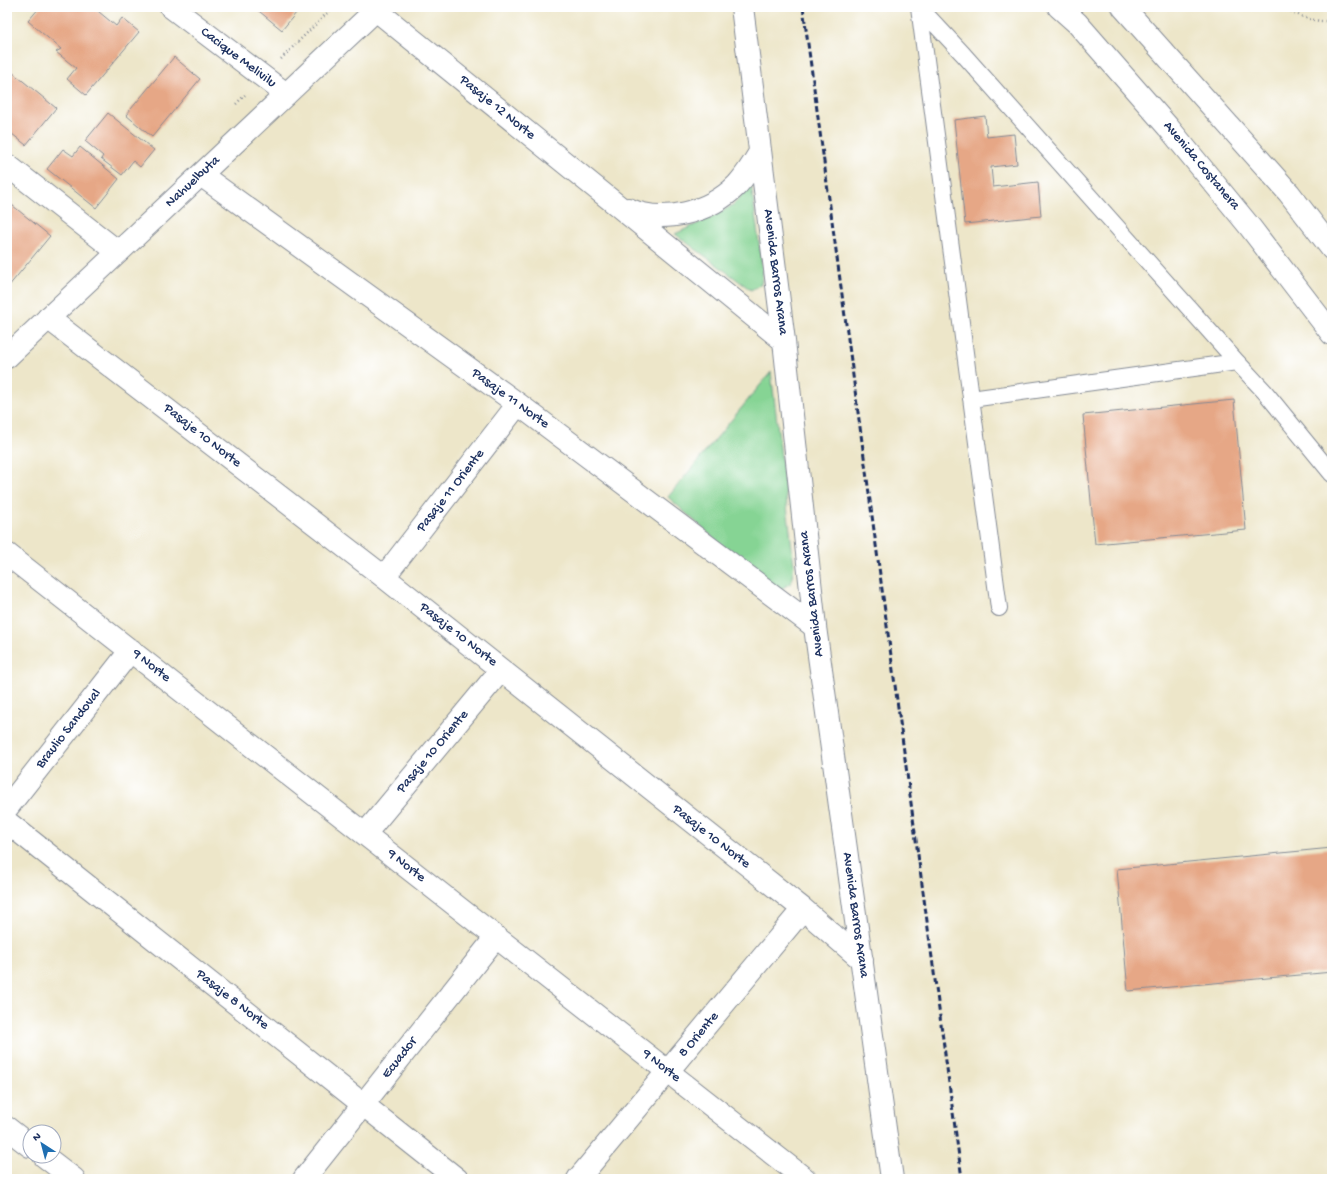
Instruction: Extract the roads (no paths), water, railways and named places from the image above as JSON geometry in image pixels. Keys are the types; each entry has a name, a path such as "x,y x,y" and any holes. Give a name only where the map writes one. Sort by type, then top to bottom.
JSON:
{"street":[{"name":"Cacique Melivilu","path":"172,7 286,94"},
{"name":"Avenida Barros Arana","path":"742,7 784,341 815,627 892,1179"},
{"name":"Avenida Costanera","path":"1059,7 1077,23 1168,127 1250,226 1332,334"},
{"path":"1123,7 1289,193 1332,249"},
{"name":"Nahuelbuta","path":"7,357 378,9"},
{"name":"Pasaje 12 Norte","path":"378,9 784,341"},
{"name":"Pasaje 12 Norte","path":"618,205 639,214 660,216 680,214 701,208 719,199 736,186 749,170 760,152"},
{"path":"7,165 118,252"},
{"name":"Pasaje 11 Norte","path":"201,174 518,404 815,627"},
{"name":"Pasaje 10 Norte","path":"48,318 384,577 803,909 862,960"},
{"name":"Pasaje 11 Oriente","path":"384,577 518,404"},
{"name":"9 Norte","path":"7,554 806,1179"},
{"name":"Braulio Sandoval","path":"7,808 131,650"},
{"name":"Pasaje 10 Oriente","path":"365,834 501,670"},
{"name":"Pasaje 8 Norte","path":"7,822 457,1179"},
{"name":"8 Oriente","path":"578,1179 803,909"},
{"name":"Ecuador","path":"304,1179 496,936"},
{"path":"7,1128 22,1140"},
{"path":"54,1164 74,1179"}],"lane":[{"path":"919,7 963,54 1236,362 1265,392 1332,474"},
{"path":"919,7 999,608"},
{"path":"971,399 1236,362"}],"railway":[{"path":"803,7 962,1179"}]}
